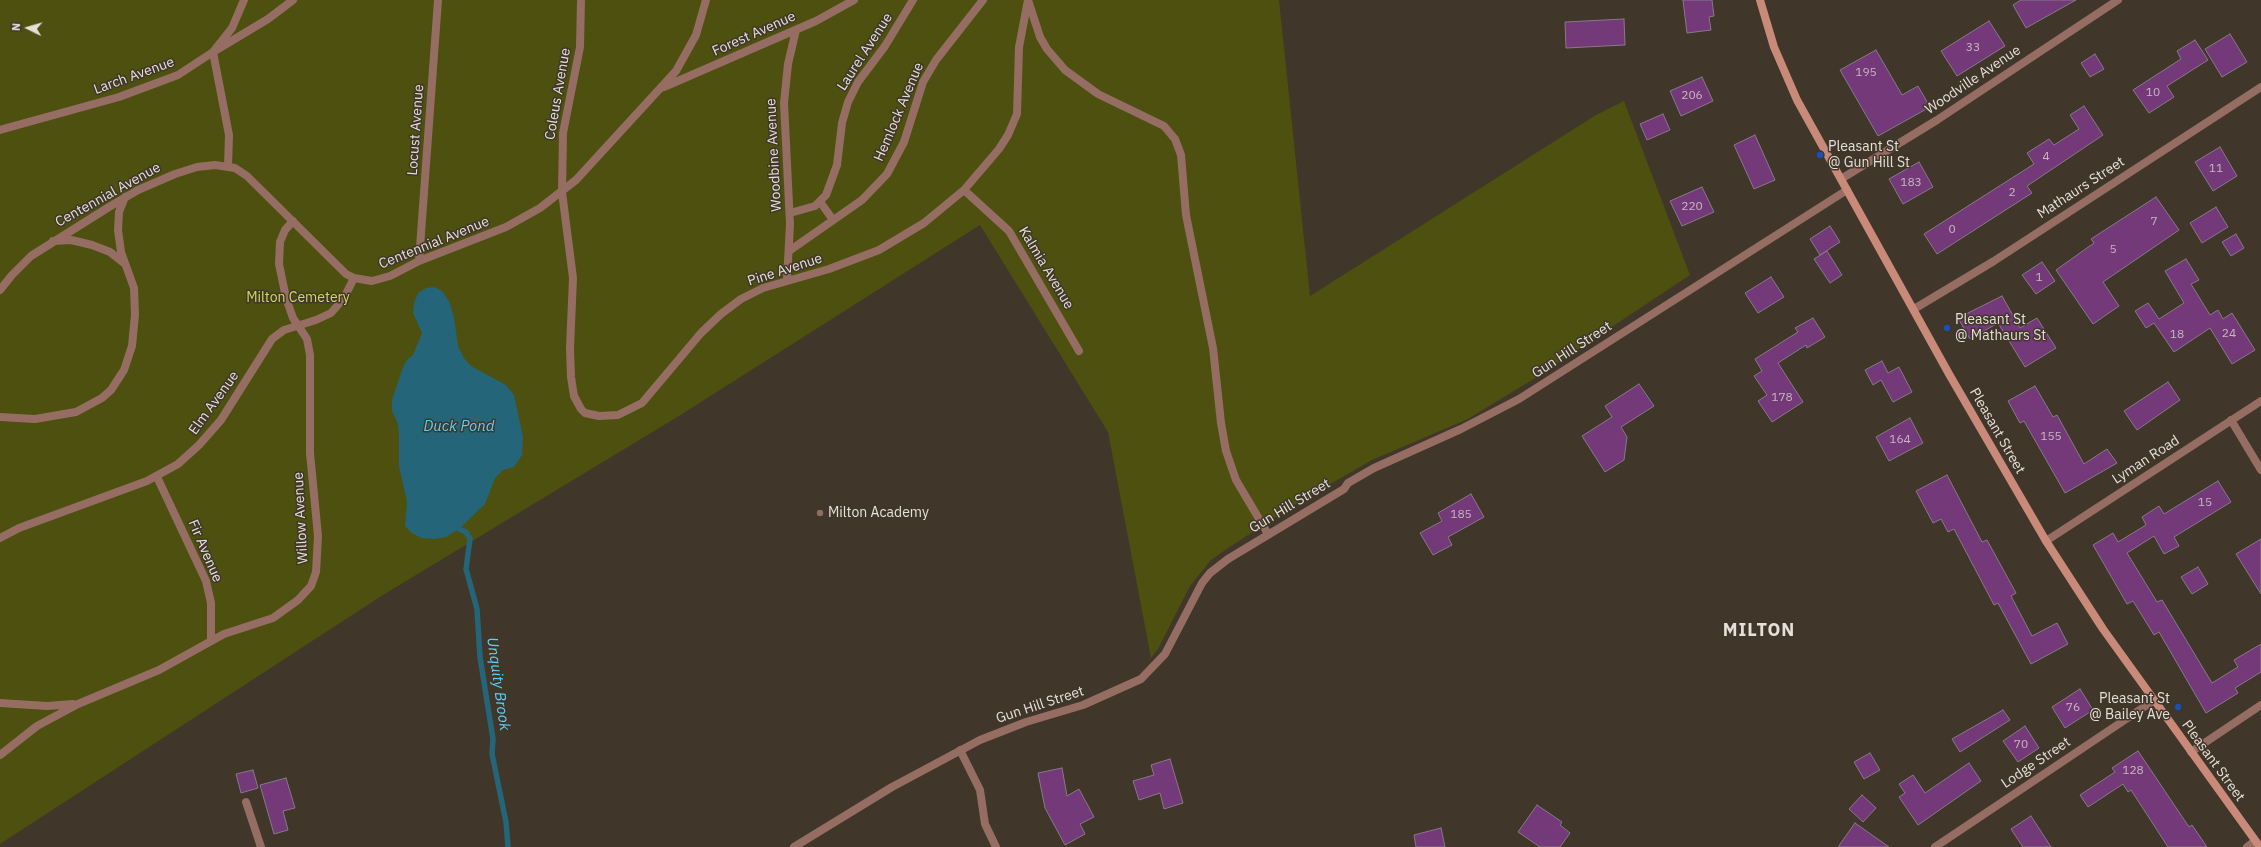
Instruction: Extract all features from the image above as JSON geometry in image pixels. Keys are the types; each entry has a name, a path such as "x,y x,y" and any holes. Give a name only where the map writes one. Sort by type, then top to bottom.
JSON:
{"street":[{"name":"Larch Avenue","path":"0,130 149,87 178,75 213,52 232,28 244,0"},
{"path":"228,166 229,135 213,52 262,23 293,0"},
{"name":"Locust Avenue","path":"420,261 438,0"},
{"name":"Coleus Avenue","path":"562,192 563,134 580,48 581,0"},
{"name":"Centennial Avenue","path":"0,290 21,264 52,241 125,197 151,184 187,170 206,166 228,166 247,176 339,268 354,278 372,281 381,280 420,261 506,227 540,208 562,192 588,168 662,88 680,66 690,48 701,21 706,0"},
{"name":"Forest Avenue","path":"662,88 796,30 830,14 854,0"},
{"name":"Laurel Avenue","path":"821,203 830,187 837,165 842,123 848,102 858,82 885,46 913,0"},
{"name":"Hemlock Avenue","path":"789,251 867,196 887,174 904,142 923,82 936,60 983,0"},
{"path":"1028,0 1040,37 1047,49 1065,70 1098,94 1164,126 1176,139 1181,156 1187,222 1213,348 1225,444 1236,480 1268,534"},
{"name":"Pine Avenue","path":"562,192 573,278 570,348 571,377 574,396 585,413 599,416 618,414 636,408 650,395 692,344 721,314 751,293 787,280 829,270 879,250 924,223 964,190 999,148 1008,135 1017,114 1019,47 1028,0"},
{"name":"Pleasant Street","path":"1760,0 1774,48 1788,83 1914,309 1948,374 2046,541 2102,630 2258,844"},
{"name":"Woodville Avenue","path":"1841,179 1931,124 2118,0"},
{"name":"Woodbine Avenue","path":"787,280 790,213 784,97 788,64 796,30"},
{"name":"Mathaurs Street","path":"1914,309 1994,261 2261,87"},
{"name":"Kalmia Avenue","path":"964,190 1009,231 1079,351"},
{"name":"Gun Hill Street","path":"794,847 892,787 960,750 1009,728 1099,699 1141,679 1165,654 1195,594 1210,573 1228,559 1344,489 1348,483 1374,468 1461,429 1519,399 1847,190"},
{"path":"0,417 35,419 66,415 94,404 111,390 124,370 134,332 134,288 119,242 118,220 125,197"},
{"path":"790,213 809,209 821,203 832,220"},
{"name":"Willow Avenue","path":"0,755 37,726 78,704 159,670 211,640 280,614 305,594 314,579 318,536 310,446 310,355 307,339 298,325 284,293 279,264 280,242 285,230 293,221"},
{"path":"52,241 71,240 92,245 110,252 125,263"},
{"name":"Elm Avenue","path":"0,538 24,526 157,477 178,464 212,432 237,398 272,339 284,330 316,320 331,313 344,298 354,278"},
{"name":"Lyman Road","path":"2046,541 2261,401"},
{"path":"2231,420 2261,470"},
{"name":"Fir Avenue","path":"157,477 206,581 211,609 211,640"},
{"name":"Lodge Street","path":"1934,847 2153,700"},
{"path":"0,703 47,706 78,704"},
{"path":"2190,752 2261,705"},
{"path":"960,750 980,790 986,824 996,847"},
{"path":"246,802 261,847"},
{"path":"2247,847 2258,844"}],"green space":[{"name":"Milton Cemetery","path":"0,0 1279,0 1310,296 1596,115 1624,101 1690,275 1532,380 1468,419 1372,460 1287,509 1211,560 1190,586 1158,649 1151,658 1108,432 980,225 679,416 383,595 0,844"}],"water":[{"name":"Duck Pond","path":"434,287 442,291 449,301 454,317 458,346 464,358 471,366 506,385 514,395 523,437 522,455 514,467 503,470 495,478 485,504 459,529 446,537 434,539 421,538 412,533 405,526 407,502 399,466 398,424 392,411 392,400 406,361 413,355 422,333 413,313 414,303 418,293 426,288"}],"building":[{"path":"1683,0 1712,0 1714,16 1709,17 1711,30 1687,33"},
{"path":"2021,0 2076,0 2026,28 2013,5"},
{"path":"1624,19 1625,45 1566,48 1565,22"},
{"path":"1989,21 2005,46 1957,76 1941,51"},
{"path":"2230,34 2247,62 2222,77 2205,49"},
{"path":"2195,40 2208,60 2167,86 2174,97 2149,113 2133,90 2181,59 2177,51"},
{"path":"1876,50 1902,95 1918,86 1930,107 1878,136 1840,70"},
{"path":"2095,54 2104,69 2090,77 2081,63"},
{"path":"1702,77 1713,101 1681,116 1670,91"},
{"path":"2084,106 2103,135 2027,186 2032,193 1937,254 1924,234 2034,164 2027,153 2049,139 2054,145 2079,129 2070,115"},
{"path":"1663,114 1670,130 1647,140 1640,124"},
{"path":"1755,135 1775,180 1754,189 1734,145"},
{"path":"2220,147 2237,176 2213,191 2195,162"},
{"path":"1919,162 1933,187 1903,204 1889,179"},
{"path":"1702,187 1714,212 1682,226 1670,201"},
{"path":"2156,197 2179,230 2103,282 2119,306 2093,324 2056,270 2094,243 2091,239"},
{"path":"2216,207 2228,227 2202,243 2190,223"},
{"path":"1830,226 1840,242 1820,255 1810,239"},
{"path":"2236,234 2244,248 2231,256 2222,242"},
{"path":"1827,251 1842,275 1830,283 1814,259"},
{"path":"2186,259 2199,280 2191,284 2210,315 2218,310 2223,319 2232,313 2255,350 2232,364 2210,328 2174,352 2154,323 2146,328 2135,311 2148,303 2159,319 2184,303 2165,271"},
{"path":"2042,262 2055,281 2036,294 2022,275"},
{"path":"1771,277 1784,297 1758,313 1745,293"},
{"path":"2002,296 2020,328 2037,318 2056,348 2025,367 1998,323 1970,339 1958,318"},
{"path":"1813,318 1825,337 1807,348 1806,345 1778,363 1803,402 1772,422 1758,401 1767,395 1754,376 1762,371 1755,359 1798,332 1795,328"},
{"path":"1882,361 1888,373 1899,367 1912,392 1893,402 1881,380 1873,385 1865,370"},
{"path":"2168,382 2180,400 2137,430 2124,411"},
{"path":"1639,384 1654,406 1621,427 1627,437 1624,460 1605,472 1582,436 1612,417 1605,406"},
{"path":"2035,386 2053,417 2057,415 2084,464 2107,449 2117,463 2065,493 2024,421 2020,423 2008,401"},
{"path":"1910,418 1923,443 1889,461 1876,437"},
{"path":"1947,475 1982,542 1987,540 2016,593 2011,596 2032,636 2057,623 2068,644 2031,664 1998,603 1994,605 1954,529 1948,532 1941,519 1933,523 1916,491"},
{"path":"2218,481 2231,502 2174,537 2179,546 2164,554 2154,536 2127,553 2157,602 2162,600 2212,683 2238,667 2234,660 2261,644 2261,672 2235,688 2238,693 2206,713 2159,632 2154,635 2133,601 2127,604 2093,545 2113,533 2118,542 2146,525 2142,517 2159,506 2164,514"},
{"path":"1471,494 1484,517 1448,537 1452,545 1433,555 1420,533 1442,521 1438,513"},
{"path":"2261,539 2261,594 2236,554"},
{"path":"2198,567 2208,584 2192,594 2181,577"},
{"path":"2080,689 2093,710 2065,728 2052,707"},
{"path":"2003,710 2010,720 1960,752 1952,739"},
{"path":"2025,726 2039,748 2018,762 2003,741"},
{"path":"2138,751 2189,827 2192,825 2207,847 2168,847 2131,790 2128,792 2123,784 2088,807 2080,795 2115,772 2112,768"},
{"path":"1870,753 1880,770 1864,779 1854,762"},
{"path":"1170,759 1183,803 1164,809 1160,793 1139,800 1133,781 1154,775 1151,765"},
{"path":"1969,763 1981,781 1918,825 1899,797 1905,793 1899,784 1913,775 1925,793"},
{"path":"1062,768 1067,796 1079,789 1094,817 1080,824 1085,834 1065,845 1045,808 1038,773"},
{"path":"253,770 258,788 241,793 236,774"},
{"path":"286,778 295,808 283,811 288,830 274,834 260,785"},
{"path":"1862,795 1876,808 1863,822 1849,809"},
{"path":"1537,805 1562,822 1560,825 1570,833 1560,847 1540,847 1518,832"},
{"path":"2031,816 2051,847 2023,847 2011,829"},
{"path":"1855,823 1889,847 1838,847"},
{"path":"1441,828 1445,847 1416,847 1414,835"}],"waterway":[{"name":"Unquity Brook","path":"459,529 466,532 470,539 466,569 477,609 480,657 493,739 492,754 506,822 508,847"}],"place":[{"name":"Pleasant St @ Gun Hill St","path":"1820,155"},
{"name":"Pleasant St @ Mathaurs St","path":"1947,328"},
{"name":"Milton Academy","path":"820,513"},
{"name":"Pleasant St @ Bailey Ave","path":"2178,707"}],"district":[{"name":"MILTON","path":"1759,631"}]}
